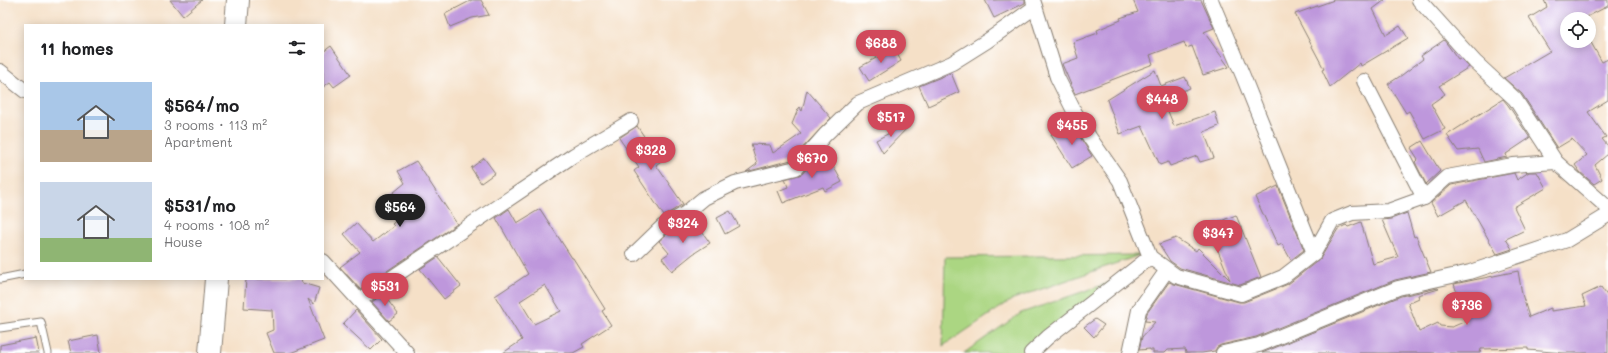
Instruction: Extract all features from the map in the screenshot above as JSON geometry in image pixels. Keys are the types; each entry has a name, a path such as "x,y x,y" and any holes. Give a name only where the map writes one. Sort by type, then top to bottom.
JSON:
{"highway":[{"path":"236,24 238,0"},
{"path":"210,353 216,280"}],"street":[{"path":"1211,0 1314,253"},
{"path":"1419,0 1476,62 1515,99 1556,162 1608,208"},
{"path":"634,254 662,227 686,214 704,198 735,183 796,168 825,135 858,103 952,63 987,41 1034,4 1041,20 1057,77 1074,111 1090,138 1120,181 1150,257 1176,276 1241,294 1283,277 1314,253 1332,221 1352,213 1388,211 1424,198 1447,177 1513,165 1556,162"},
{"path":"0,71 24,90"},
{"path":"1364,80 1424,198"},
{"path":"359,300 574,155 631,121"},
{"path":"1223,353 1259,345 1398,288 1470,272 1567,240 1608,215"},
{"path":"1030,353 1048,337 1150,257"},
{"path":"324,262 407,353"},
{"path":"1130,353 1139,310 1167,270"}],"lane":[{"path":"0,279 24,274"},
{"path":"0,328 41,322 48,353"}],"green space":[{"path":"1140,255 1013,299 943,346 945,257"},
{"path":"1114,281 1023,353 964,353 1021,313"}],"building":[{"path":"170,0 202,0 183,16"},
{"path":"472,0 481,0 489,15 472,18 450,27 445,14"},
{"path":"985,0 1025,0 1025,3 994,18"},
{"path":"1133,0 1201,0 1214,28 1204,32 1229,67 1203,75 1192,46 1186,48 1184,42 1150,55 1153,64 1075,94 1062,64 1078,58 1073,42 1098,33 1097,30 1121,20 1120,18 1138,12"},
{"path":"1334,0 1385,0 1373,9 1386,35 1400,26 1408,38 1361,66 1360,63 1330,87 1322,70 1324,69 1295,14"},
{"path":"1544,0 1608,0 1608,6 1596,12 1560,12 1560,48 1594,48 1602,62 1608,59 1608,100 1588,112 1606,137 1602,139 1608,146 1608,154 1595,165 1602,179 1594,184 1580,172 1575,165 1587,155 1572,139 1557,148 1522,94 1504,78 1550,51 1529,18 1547,7"},
{"path":"1444,40 1458,59 1460,58 1469,67 1439,86 1445,94 1431,104 1445,129 1425,139 1409,111 1406,113 1388,84 1423,59 1421,56"},
{"path":"331,46 351,75 334,87 330,82 324,86 324,51"},
{"path":"894,48 901,61 869,81 860,67"},
{"path":"1155,70 1161,86 1185,77 1190,88 1163,99 1174,126 1215,112 1219,126 1204,132 1214,158 1200,162 1197,156 1170,166 1168,162 1160,165 1142,126 1120,134 1107,100"},
{"path":"951,73 959,92 928,106 919,86"},
{"path":"807,90 831,118 791,160 746,172 757,164 751,144 770,145 773,153 801,134 792,124 799,107 802,111"},
{"path":"1503,99 1530,138 1506,154 1507,157 1484,162 1478,149 1458,151 1447,135"},
{"path":"909,123 910,125 883,153 876,140"},
{"path":"1071,123 1092,156 1072,168 1051,135"},
{"path":"637,126 661,161 656,165 683,204 664,216 634,171 639,167 619,138"},
{"path":"1422,141 1440,171 1426,184 1415,162 1418,159 1411,148"},
{"path":"824,149 842,182 825,191 823,187 783,203 778,191 788,187 785,179 802,174"},
{"path":"484,158 495,173 481,183 471,168"},
{"path":"416,161 457,224 360,289 340,267 360,252 344,234 356,223 373,242 394,226 392,224 397,220 382,202 405,183 398,171"},
{"path":"1529,172 1537,172 1546,188 1514,207 1525,230 1506,239 1512,249 1497,254 1466,200 1438,216 1431,203 1451,185 1514,173 1517,180"},
{"path":"1278,186 1304,250 1291,260 1282,244 1278,246 1255,197"},
{"path":"509,209 517,223 540,209 605,309 602,311 611,325 582,344 584,347 573,353 503,353 522,340 495,296 528,274 496,218","holes":["545,285 561,311 534,324 520,301"]},
{"path":"730,211 739,226 725,234 717,218"},
{"path":"1407,213 1414,237 1416,236 1431,272 1395,280 1256,337 1221,345 1217,347 1215,351 1186,353 1185,349 1168,350 1165,353 1153,353 1153,350 1150,349 1139,350 1142,337 1155,322 1145,321 1147,313 1169,282 1239,302 1244,302 1288,284 1320,259 1338,229 1346,225 1348,227 1361,222 1373,264 1398,257 1382,220 1391,219"},
{"path":"1236,215 1261,277 1240,285 1180,268 1170,261 1159,244 1176,238 1196,251 1198,248 1230,280 1208,226"},
{"path":"693,219 710,243 693,254 672,271 662,258 669,253 659,241 667,234"},
{"path":"438,257 461,286 444,299 420,269"},
{"path":"1518,271 1522,294 1529,317 1551,308 1551,311 1586,306 1582,296 1601,287 1608,297 1608,353 1565,353 1528,350 1528,348 1481,349 1480,353 1262,353 1401,296 1438,288 1439,289 1418,295 1419,298 1408,303 1419,332 1438,323 1440,326 1452,327 1466,321 1460,308 1462,308 1454,284"},
{"path":"246,280 301,280 302,283 319,288 314,304 308,299 324,340 290,353 274,353 266,333 273,330 272,310 244,308"},
{"path":"383,294 398,314 389,321 372,302"},
{"path":"356,310 382,339 371,350 343,324"},
{"path":"1095,319 1104,325 1094,337 1084,327"},
{"path":"98,335 101,353 71,353 68,341"},
{"path":"36,338 39,353 0,353 0,345"}]}
